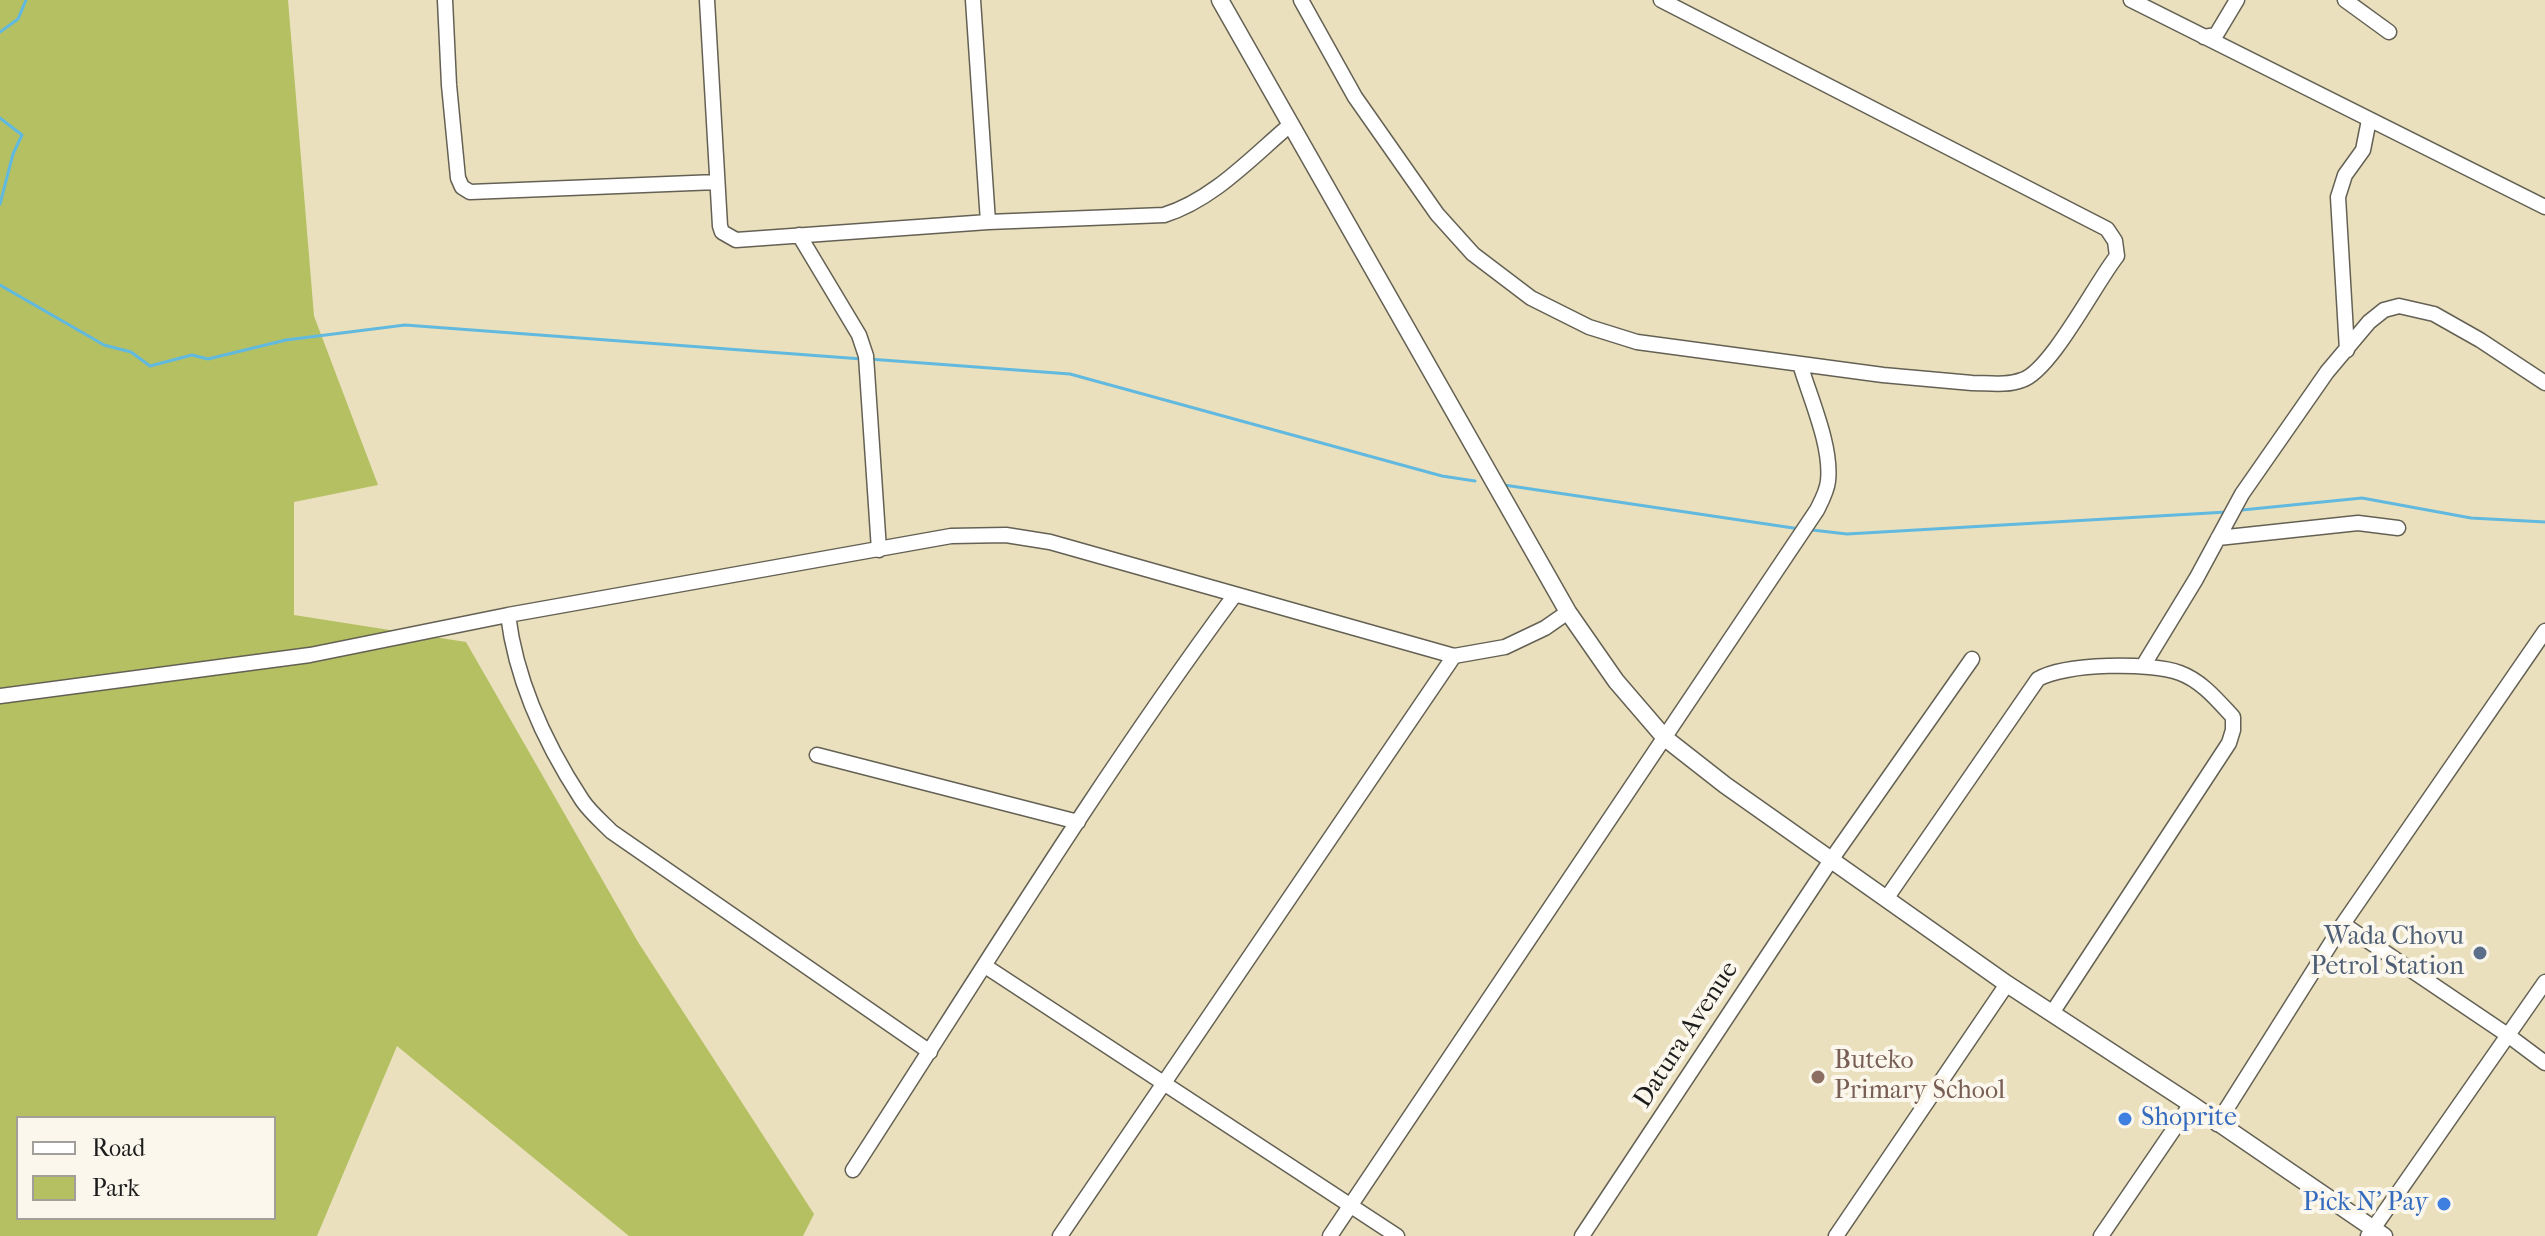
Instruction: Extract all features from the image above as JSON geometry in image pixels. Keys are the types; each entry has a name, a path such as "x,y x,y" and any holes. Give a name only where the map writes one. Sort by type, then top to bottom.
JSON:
{"main road":[{"path":"1220,0 1568,612 1616,681 1665,738 2007,984 2191,1104 2375,1234"}],"street":[{"path":"445,0 449,85 458,178 462,187 470,192 717,182"},
{"path":"707,0 720,226 728,237 747,240 988,222 1164,215 1182,210 1204,198 1290,125"},
{"path":"973,0 988,222"},
{"path":"1301,0 1355,97 1437,214 1473,254 1517,288 1589,327 1637,342 1972,383 2025,380 2054,350 2117,256 2115,241 2107,229 1661,0"},
{"path":"2131,0 2545,207"},
{"path":"2204,37 2216,35 2237,0"},
{"path":"2345,0 2389,32"},
{"path":"2347,350 2338,197 2345,175 2363,150 2369,120"},
{"path":"799,235 859,335 866,356 879,550"},
{"path":"2143,666 2242,494 2302,407 2369,322 2384,310 2408,307 2445,319 2545,383"},
{"path":"1330,1236 1805,529 1826,491 1825,447 1800,364"},
{"path":"2218,538 2358,523 2398,528"},
{"path":"0,696 310,655 508,615 951,536 1006,535 1050,542 1454,656 1505,647 1545,628 1568,612"},
{"path":"853,1170 1078,822 1181,667 1234,596"},
{"path":"508,615 512,645 531,704 583,802 612,832 930,1052"},
{"path":"2217,1124 2343,924 2545,631"},
{"path":"1060,1236 1454,656"},
{"name":"Datura Avenue","path":"1582,1236 1831,860 1972,659"},
{"path":"1886,899 2038,679 2069,669 2143,666 2178,672 2204,688 2233,717 2233,730 2217,762 2052,1013"},
{"path":"817,755 1078,822"},
{"path":"2343,924 2545,1063"},
{"path":"985,966 1397,1236"},
{"path":"2375,1234 2545,982"},
{"path":"1836,1236 2007,984"},
{"path":"2101,1236 2191,1104"}],"green space":[{"path":"0,0 288,0 314,316 378,485 294,502 294,615 466,642 638,942 814,1214 803,1236 629,1236 397,1046 317,1236 0,1236"}],"waterway":[{"path":"0,32 18,19 26,0"},
{"path":"0,118 22,135 13,154 0,204"},
{"path":"0,285 104,345 131,352 150,366 192,355 208,359 286,340 405,325 862,359"},
{"path":"869,359 1070,374 1442,476 1475,481"},
{"path":"1504,485 1800,529"},
{"path":"2242,510 2362,498 2471,518 2545,522"},
{"path":"1812,530 1847,534 2227,512"}],"place":[{"name":"Wada Chovu Petrol Station","path":"2480,953"},
{"name":"Buteko Primary School","path":"1818,1077"},
{"name":"Shoprite","path":"2125,1119"},
{"name":"Pick N' Pay","path":"2444,1204"}]}
